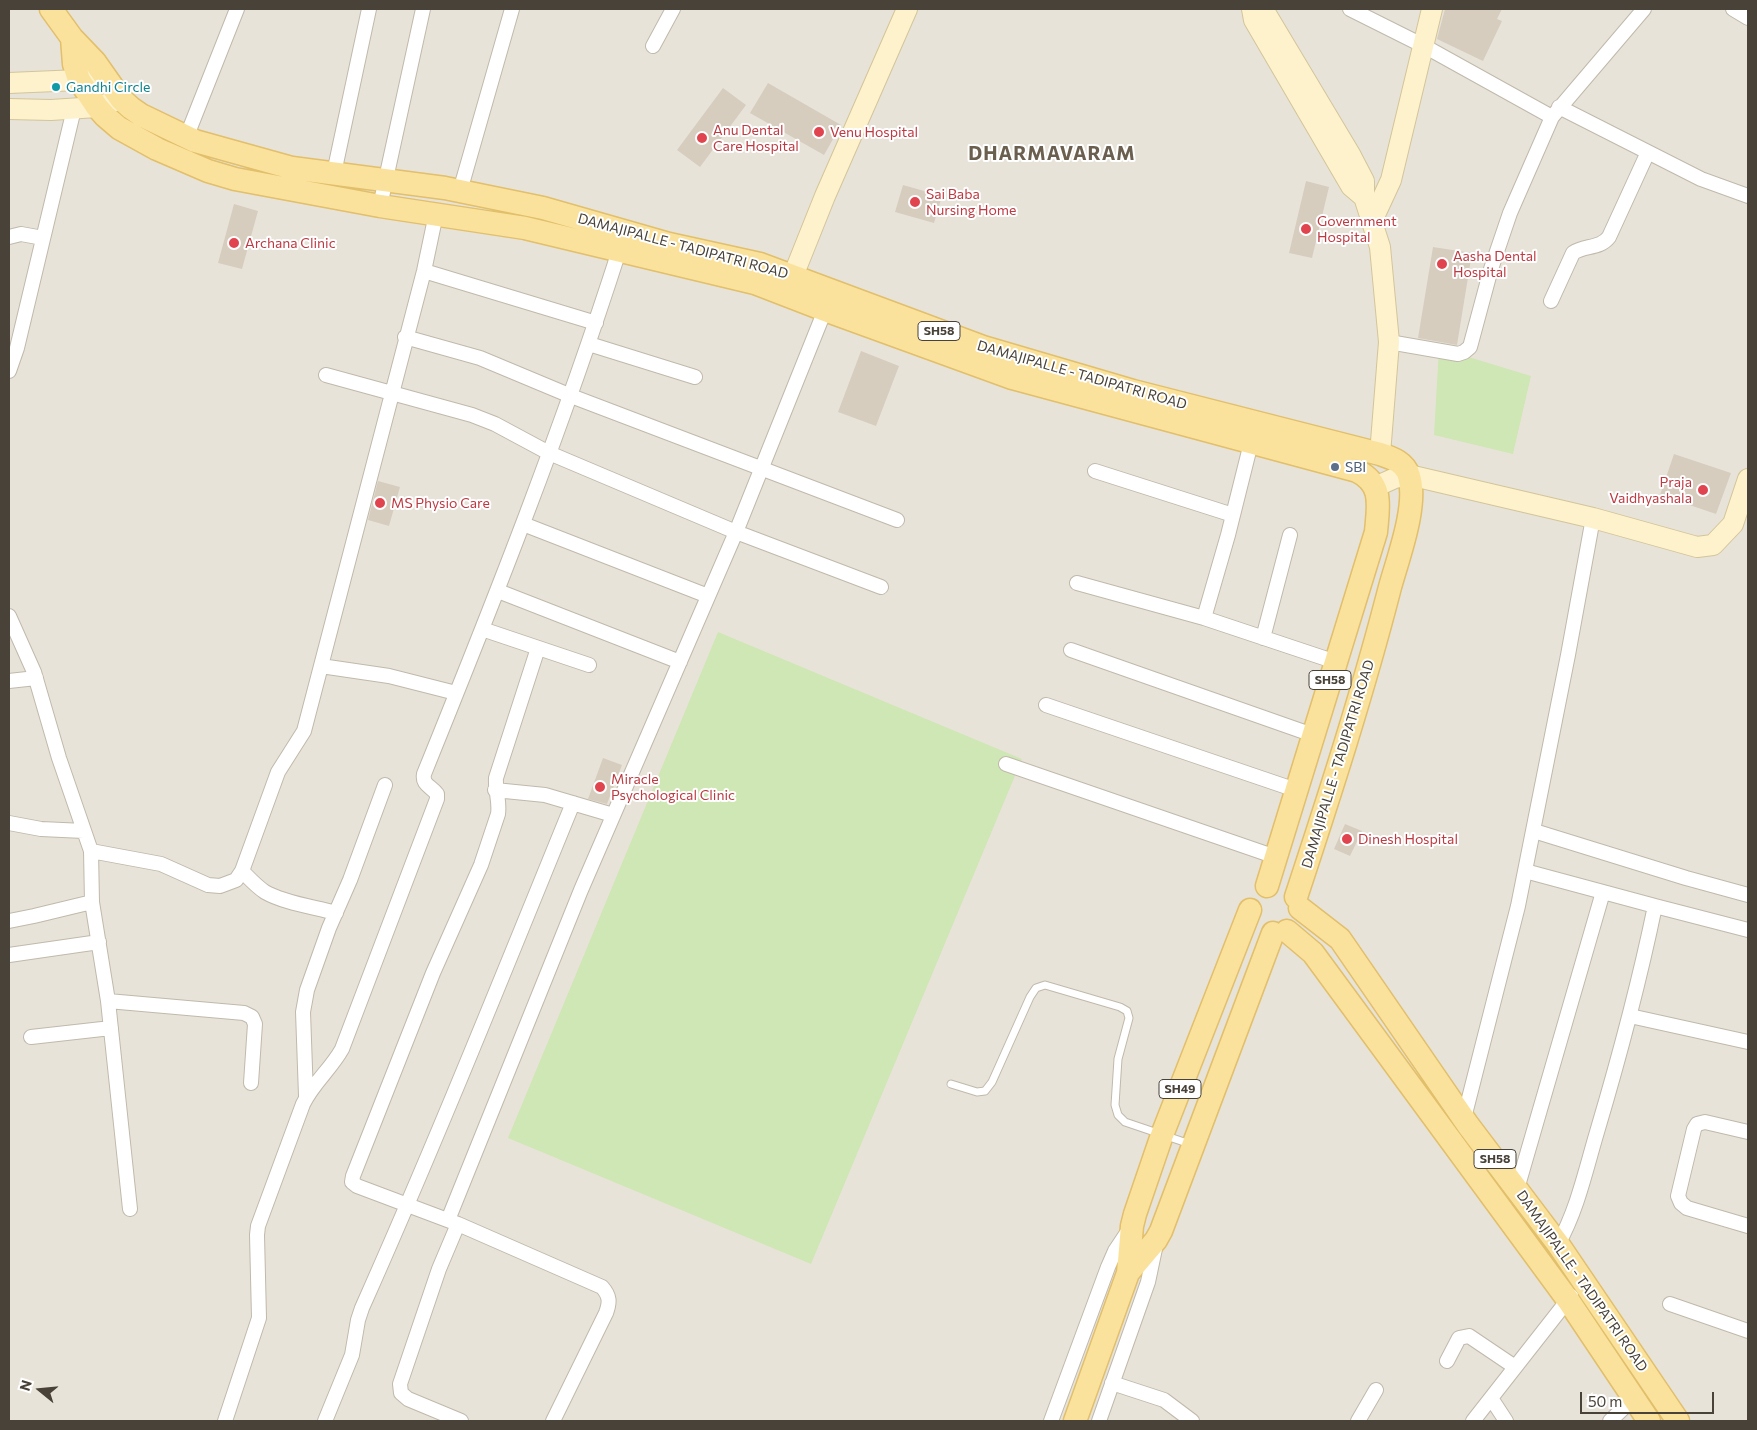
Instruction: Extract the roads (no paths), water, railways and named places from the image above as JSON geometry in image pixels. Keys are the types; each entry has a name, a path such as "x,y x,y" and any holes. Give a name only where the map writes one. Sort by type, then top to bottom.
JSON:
{"main road":[{"name":"DAMAJIPALLE - TADIPATRI ROAD","path":"50,9 72,38 88,54 121,99 141,115 186,138 206,145 281,165 460,191 572,216 670,244 760,264 983,347 1133,391 1380,454 1402,464 1409,475 1410,505 1407,524 1378,633 1298,902 1296,921 1280,932"},
{"path":"793,276 825,196 906,9"},
{"path":"1252,9 1254,20 1351,186 1364,197"},
{"path":"1263,9 1352,156 1364,180 1364,197 1380,247 1389,342 1380,454"},
{"path":"1372,221 1391,180 1432,9"},
{"name":"DAMAJIPALLE - TADIPATRI ROAD","path":"72,38 74,64 79,80 97,107 119,128 156,149 208,171 235,179 380,206 525,228 756,282 825,310 1012,378 1357,472 1370,481"},
{"path":"9,83 79,80 102,72"},
{"path":"9,109 42,110 97,107 121,99"},
{"path":"1370,481 1409,475 1593,518 1697,547 1714,545 1733,524 1748,479"},
{"name":"SH58","path":"1250,910 1255,895 1260,889 1267,886 1376,532 1379,505 1370,481"},
{"name":"DAMAJIPALLE - TADIPATRI ROAD","path":"1267,886 1281,885 1292,891 1298,902 1340,939 1459,1110 1558,1244 1678,1421"},
{"name":"DAMAJIPALLE - TADIPATRI ROAD","path":"1250,910 1255,923 1266,932 1280,932 1313,953 1568,1300 1649,1421"},
{"name":"SH49","path":"1075,1421 1126,1278 1132,1226 1162,1135 1250,910"},
{"name":"SH49","path":"1126,1278 1156,1240 1280,932"},
{"path":"1435,1119 1459,1110"}],"street":[{"path":"186,138 237,9"},
{"path":"334,173 369,9"},
{"path":"380,206 423,9"},
{"path":"460,191 512,9"},
{"path":"653,46 673,9"},
{"path":"1350,9 1555,112 1648,152 1712,184 1748,196"},
{"path":"1389,342 1458,354 1470,347 1491,269 1510,213 1555,112 1644,9"},
{"path":"1733,9 1748,18"},
{"path":"9,371 17,348 60,175 74,109"},
{"path":"1550,301 1573,253 1578,249 1604,243 1609,238 1648,152"},
{"path":"91,851 161,864 208,885 220,886 236,880 242,871 278,772 304,731 424,270 436,214"},
{"path":"9,237 21,234 43,238"},
{"path":"224,1421 259,1318 258,1226 306,1096 342,1050 437,799 437,794 425,784 423,779 524,524 571,396 619,251"},
{"path":"424,270 596,323"},
{"path":"461,1421 408,1399 401,1393 400,1384 453,1222 581,890 736,532 825,310"},
{"path":"406,337 480,358 571,396 897,520"},
{"path":"589,344 695,376"},
{"path":"326,375 480,418 550,453 736,532 880,587"},
{"path":"1204,618 1233,516 1251,443"},
{"path":"1370,481 1380,454"},
{"path":"1095,471 1233,516"},
{"path":"1459,1110 1518,906 1593,518"},
{"path":"524,524 708,596"},
{"path":"1263,638 1290,535"},
{"path":"1077,583 1204,618 1336,662"},
{"path":"498,591 680,662"},
{"path":"9,618 36,678 59,758 91,851 92,902 108,1001 130,1208"},
{"path":"482,629 589,665"},
{"path":"538,648 496,778 495,790 499,807 498,814 481,865 433,973 352,1182 357,1186 453,1222 602,1287 609,1294 609,1304 606,1313 553,1421"},
{"path":"1071,650 1313,736"},
{"path":"321,666 389,676 456,693"},
{"path":"9,681 36,678"},
{"path":"1046,705 1296,790"},
{"path":"1006,764 1276,856"},
{"path":"306,1096 303,1012 305,1000 326,937 386,785"},
{"path":"495,790 545,795 613,815"},
{"path":"325,1421 352,1355 362,1308 408,1205 573,803"},
{"path":"9,823 41,829 84,831"},
{"path":"1534,831 1686,878 1748,894"},
{"path":"242,871 267,893 336,913"},
{"path":"1525,871 1748,930"},
{"path":"1517,1189 1603,892"},
{"path":"9,921 92,902"},
{"path":"1558,1244 1566,1230 1584,1175 1630,1016 1655,906"},
{"path":"9,955 99,942"},
{"path":"108,1001 244,1013 252,1017 255,1024 251,1083"},
{"path":"1630,1016 1748,1042"},
{"path":"31,1037 111,1028"},
{"path":"1748,1132 1705,1122 1698,1124 1694,1129 1678,1196 1681,1204 1687,1208 1748,1226"},
{"path":"1051,1421 1108,1267 1115,1251 1132,1226"},
{"path":"1099,1421 1148,1282 1156,1240"},
{"path":"1473,1421 1584,1282"},
{"path":"1670,1304 1748,1331"},
{"path":"1447,1361 1459,1338 1469,1336 1515,1367"},
{"path":"1112,1383 1164,1400 1192,1421"},
{"path":"1358,1421 1376,1390"},
{"path":"1491,1398 1506,1421"},
{"path":"1610,1421 1634,1398"}],"lane":[{"path":"951,1084 977,1092 985,1091 992,1082 1030,996 1036,988 1045,985 1120,1007 1127,1011 1129,1018 1118,1059 1115,1105 1118,1115 1125,1122 1193,1145"}],"place":[{"name":"Gandhi Circle","path":"56,87"},
{"name":"Venu Hospital","path":"819,132"},
{"name":"Anu Dental Care Hospital","path":"702,138"},
{"name":"Sai Baba Nursing Home","path":"915,202"},
{"name":"Government Hospital","path":"1306,229"},
{"name":"Archana Clinic","path":"234,243"},
{"name":"Aasha Dental Hospital","path":"1442,264"},
{"name":"SBI","path":"1335,467"},
{"name":"Praja Vaidhyashala","path":"1703,490"},
{"name":"MS Physio Care","path":"380,503"},
{"name":"Miracle Psychological Clinic","path":"600,787"},
{"name":"Dinesh Hospital","path":"1347,839"}],"district":[{"name":"DHARMAVARAM","path":"1052,154"}]}
